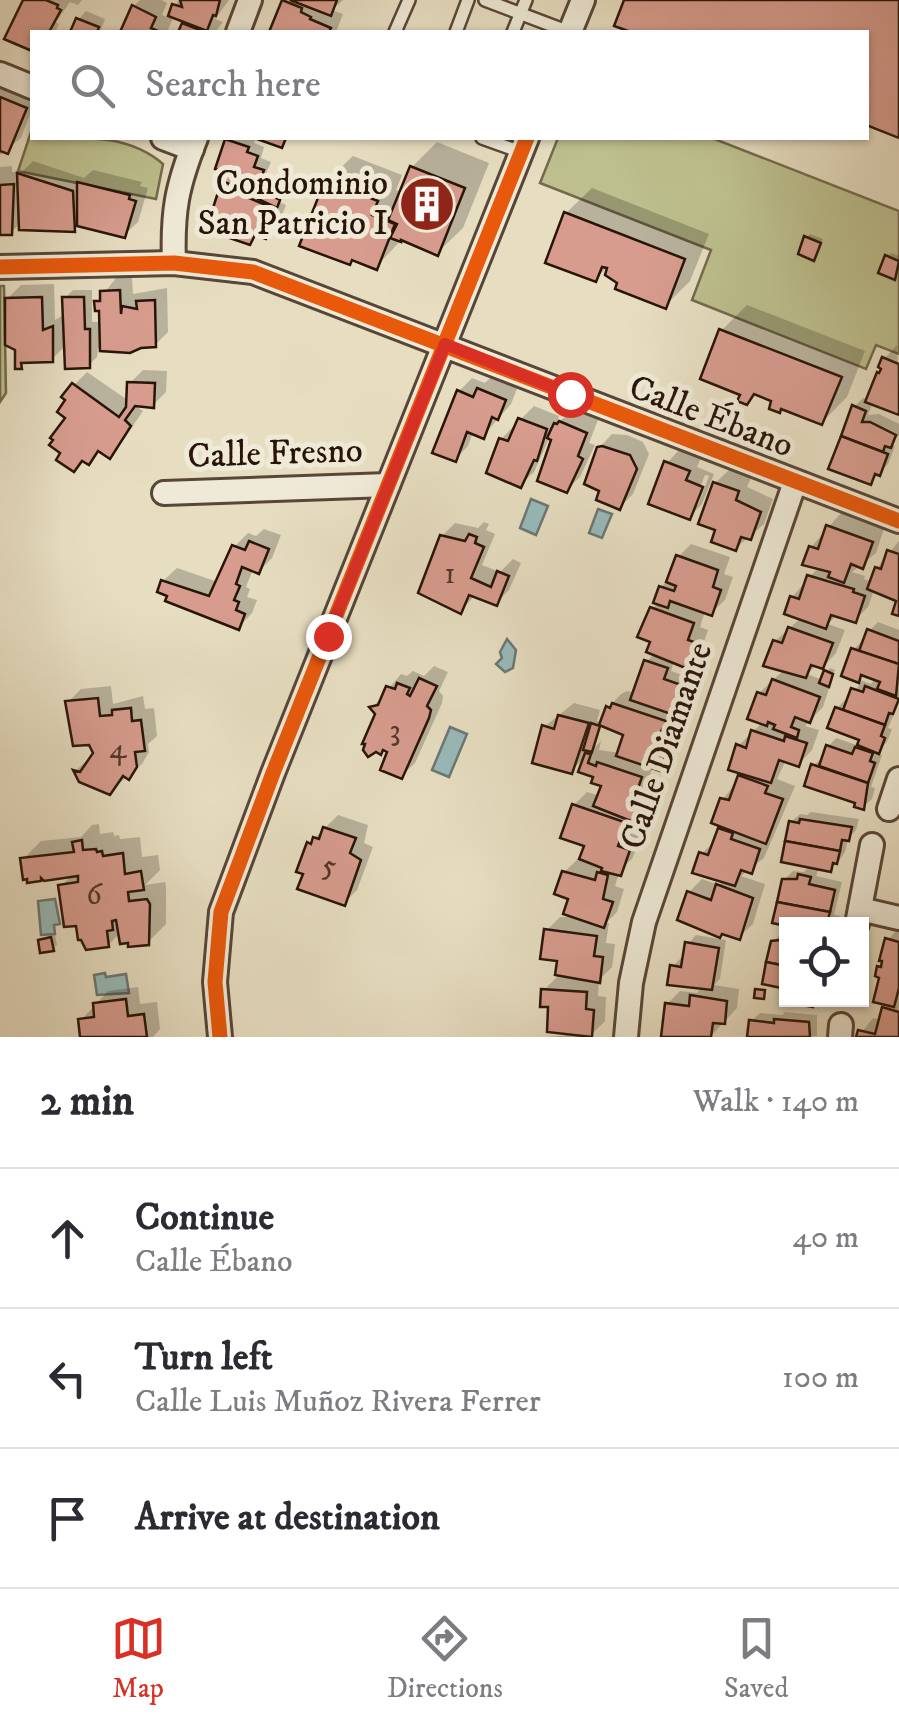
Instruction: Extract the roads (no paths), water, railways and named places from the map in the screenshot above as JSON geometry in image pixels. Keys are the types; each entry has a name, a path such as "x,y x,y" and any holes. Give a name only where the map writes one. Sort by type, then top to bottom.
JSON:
{"street":[{"path":"239,30 250,0"},
{"path":"570,30 583,0"},
{"path":"0,74 30,86"},
{"path":"174,264 177,187 194,143"},
{"path":"220,1037 215,982 221,912 524,145"},
{"name":"Calle Ébano","path":"0,267 174,264 254,272 794,482 896,512"},
{"name":"Calle Diamante","path":"626,1037 631,983 644,922 794,482"},
{"name":"Calle Fresno","path":"164,493 388,485"},
{"path":"888,809 899,779"},
{"path":"859,917 872,845"},
{"path":"869,917 899,918"}],"lane":[{"path":"396,30 409,0"},
{"path":"457,30 468,0"},
{"path":"485,0 564,30"},
{"path":"514,30 526,0"},
{"path":"494,140 524,145"}],"water":[{"path":"531,499 548,506 536,535 520,528"},
{"path":"598,509 612,514 602,538 589,533"},
{"path":"507,639 516,650 513,668 505,672 496,664 502,658 500,652"},
{"path":"450,727 467,734 449,777 432,770"},
{"path":"55,899 60,924 54,925 55,934 41,935 38,901"},
{"path":"105,973 106,977 126,974 129,993 97,995 94,975"}],"place":[{"name":"Condominio San Patricio I","path":"427,204"}]}
